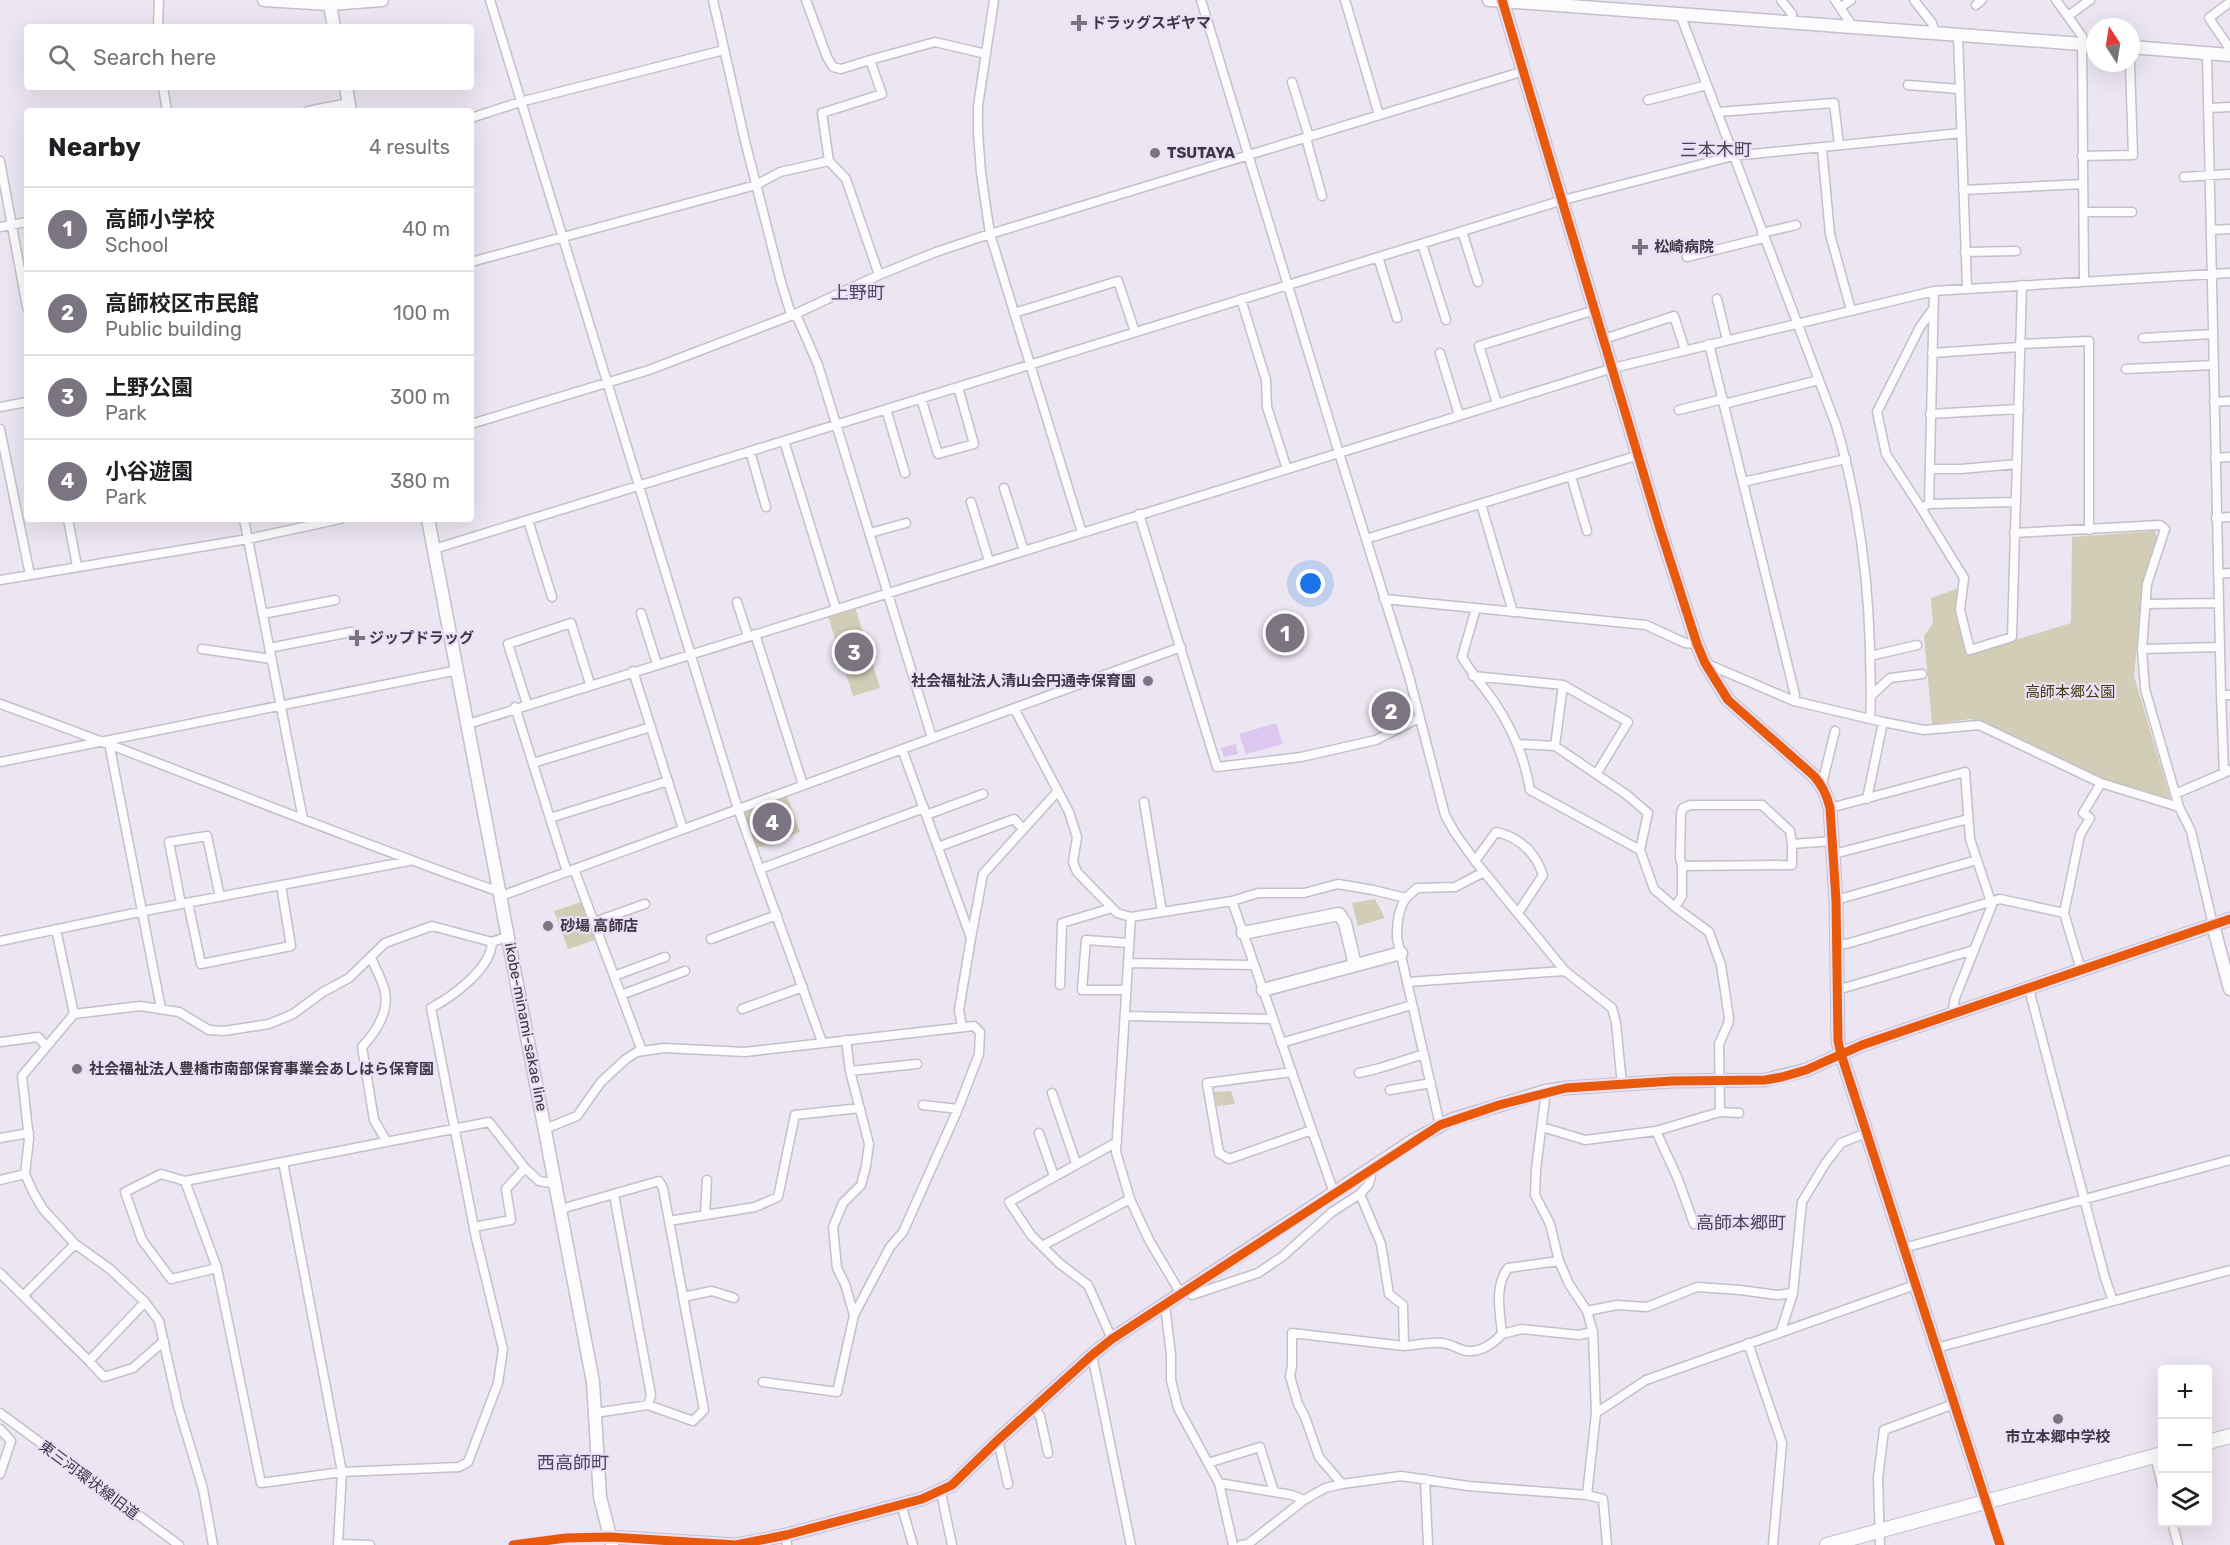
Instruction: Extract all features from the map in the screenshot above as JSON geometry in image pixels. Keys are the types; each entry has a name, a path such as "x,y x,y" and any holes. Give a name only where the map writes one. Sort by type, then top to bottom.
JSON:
{"main road":[{"path":"2212,1441 2230,1436"},
{"path":"1827,1545 1880,1538 1986,1502 2158,1455"}],"street":[{"path":"158,24 159,0"},
{"path":"264,0 329,2 382,0"},
{"path":"490,0 738,809 822,1042"},
{"path":"713,0 781,282 793,315 798,319 819,365 932,738"},
{"path":"806,0 827,57 833,67 841,69 935,42 986,54"},
{"path":"994,0 978,106 978,132 990,234 1082,533"},
{"path":"1202,0 1409,676 1445,814 1475,861 1565,971 1612,1008 1616,1023 1622,1085"},
{"path":"1345,0 1379,115"},
{"path":"1489,0 1601,4 1680,14 2086,44"},
{"path":"1502,0 1660,529 1697,644 1705,663 1728,700 1822,784 1830,808 1836,900 1838,1041 2000,1545"},
{"path":"1781,0 1792,14 1792,22"},
{"path":"1851,0 1838,4 1853,27"},
{"path":"1914,0 1932,23 1935,33"},
{"path":"2056,0 2086,41"},
{"path":"2068,16 2090,0"},
{"path":"329,2 333,24"},
{"path":"2230,2 2209,18 2230,49"},
{"path":"1680,14 1836,425 1846,459 1862,534 1868,598 1870,718"},
{"path":"1958,35 1967,288"},
{"path":"2140,49 2230,55"},
{"path":"474,117 520,102 724,50"},
{"path":"2175,794 2227,771 2225,695 2219,647 2207,54"},
{"path":"870,60 882,94 822,113 829,161 846,179 879,275"},
{"path":"474,423 649,370 793,315 879,275 936,252 1524,71"},
{"path":"2084,280 2082,156 2087,72"},
{"path":"2082,156 2133,154 2130,72"},
{"path":"1292,82 1322,196"},
{"path":"1908,85 1959,89"},
{"path":"1648,100 1707,86"},
{"path":"164,90 166,108"},
{"path":"347,90 350,107"},
{"path":"1718,112 1834,103 1839,145"},
{"path":"2208,108 2230,107"},
{"path":"434,549 1563,201 1732,156 1961,133"},
{"path":"1822,148 1830,234 1851,310"},
{"path":"0,161 24,291"},
{"path":"474,261 756,185 780,172 829,161"},
{"path":"2184,177 2230,174"},
{"path":"1963,190 2083,184"},
{"path":"2084,212 2132,212"},
{"path":"0,227 24,223"},
{"path":"1687,257 1796,225"},
{"path":"2211,230 2230,229"},
{"path":"1462,231 1478,282"},
{"path":"1422,244 1446,320"},
{"path":"1965,252 2016,251"},
{"path":"1378,257 1397,318"},
{"path":"468,724 515,707 1613,368 1934,291 2084,280 2230,273"},
{"path":"1014,312 1118,281 1135,332"},
{"path":"1933,309 1920,327 1877,412 1886,454 1925,506 1964,578 1960,610 1970,650 2012,637 2022,285"},
{"path":"1925,506 1930,469 1934,291"},
{"path":"1241,299 1266,380 1268,407 1287,468"},
{"path":"1717,299 1727,340"},
{"path":"1497,402 1479,346 1595,310"},
{"path":"1604,339 1674,316 1685,350"},
{"path":"2143,338 2213,334"},
{"path":"1932,353 2089,341 2089,530"},
{"path":"1709,344 1795,694 1794,701"},
{"path":"1440,353 1459,414"},
{"path":"2126,369 2214,364"},
{"path":"1679,410 1819,380"},
{"path":"921,399 938,454 974,444 958,387"},
{"path":"2214,402 2230,401"},
{"path":"0,407 24,403"},
{"path":"886,409 905,473"},
{"path":"1930,414 2019,409"},
{"path":"0,429 30,575"},
{"path":"784,441 836,609"},
{"path":"750,452 766,507"},
{"path":"1366,539 1639,455"},
{"path":"2215,458 2230,457"},
{"path":"1743,482 1846,459"},
{"path":"1930,469 2017,464"},
{"path":"1571,476 1587,531"},
{"path":"1004,489 1024,551"},
{"path":"971,502 989,561"},
{"path":"1925,506 2015,502"},
{"path":"1481,504 1513,612"},
{"path":"1139,514 1217,767 1301,757 1376,740 1419,718"},
{"path":"2216,518 2230,517"},
{"path":"528,520 552,597"},
{"path":"69,522 77,566"},
{"path":"245,522 303,819"},
{"path":"0,580 248,538 325,522"},
{"name":"ikobe-minami-sakae line","path":"429,522 593,1382 600,1497 611,1541"},
{"path":"870,533 906,523"},
{"path":"2014,533 2160,525 2165,529 2147,585 2142,649 2145,689 2179,807 2191,831 2230,989"},
{"path":"2218,574 2230,573"},
{"path":"1384,599 1646,626 1685,643 1697,644"},
{"path":"263,614 335,600"},
{"path":"737,602 752,635 803,785"},
{"path":"2145,604 2218,603"},
{"path":"1476,608 1462,657 1473,676 1495,704 1518,744 1526,764 1530,790 1640,850"},
{"path":"641,613 657,664"},
{"path":"526,704 507,644 571,622 590,684"},
{"path":"269,648 351,632"},
{"path":"1870,656 1917,645"},
{"path":"0,704 106,742 410,861 501,894 571,871 1181,647"},
{"path":"2142,649 2219,647"},
{"path":"202,649 271,659"},
{"path":"1705,663 1794,701 1882,722 1924,730 1979,725 2101,783 2179,807"},
{"path":"0,762 458,670"},
{"path":"633,671 683,829"},
{"path":"1871,696 1890,678 1922,674"},
{"path":"1473,676 1563,685 1628,722 1597,773"},
{"path":"1555,746 1563,685"},
{"path":"515,707 550,818 594,922 642,1051"},
{"path":"1014,708 1057,792 1070,812 1077,837 1073,862 1077,872 1117,913 1131,917 1232,901 1258,893 1304,894 1338,884 1406,898"},
{"path":"1867,800 1882,722"},
{"path":"533,764 651,727"},
{"path":"1822,784 1835,731"},
{"path":"106,742 144,911 161,1008"},
{"path":"1518,744 1555,746 1597,773 1648,813 1640,850 1654,889 1709,932 1720,965 1729,1018 1719,1044 1720,1112"},
{"path":"902,749 971,938"},
{"path":"1830,808 1867,800 1965,772 1970,839 1992,905 1954,998 1952,1014"},
{"path":"550,818 668,782"},
{"path":"2081,970 2064,913 2080,836 2090,818 2083,813 2101,783"},
{"path":"962,1028 959,1010 983,874 1057,792"},
{"path":"760,869 983,794"},
{"path":"1144,802 1162,912"},
{"path":"1675,907 1682,896 1680,858 1683,808 1690,805 1761,805 1790,831 1792,865 1682,866"},
{"path":"938,847 1014,819 1023,829"},
{"path":"1834,854 1968,819"},
{"path":"1475,861 1496,832 1510,835 1521,842 1540,867 1543,875 1518,913"},
{"path":"219,897 207,836 169,842 201,964 291,946 281,885"},
{"path":"1792,844 1833,841"},
{"path":"1836,900 1977,860"},
{"path":"0,941 144,911 410,861"},
{"path":"1440,1125 1401,953 1397,924 1400,906 1417,888 1455,887 1484,872"},
{"path":"1836,944 1846,944 1992,900 2000,899 2064,913"},
{"path":"1232,901 1334,1193"},
{"path":"594,922 645,904"},
{"path":"1060,985 1062,923 1112,908"},
{"path":"1243,933 1339,914 1345,923 1355,965"},
{"path":"711,939 777,915"},
{"path":"1131,917 1116,1152 1130,1199 1149,1240 1184,1292 1192,1295 1258,1273 1283,1256 1332,1212 1360,1194 1369,1184 1371,1176 1368,1171"},
{"path":"513,1545 566,1539 721,1545 787,1540 941,1492 952,1485 998,1440 1112,1339 1440,1125 1566,1088 1672,1081 1766,1080 1782,1077 1952,1014 2230,919"},
{"path":"213,1545 203,1489 178,1406 159,1321 145,1302 110,1269 75,1244 43,1209 25,1174 29,1133 22,1076 74,1014 130,1007 161,1008 178,1012 209,1030 224,1031 269,1024 293,1014 323,992 349,978 385,943 432,926 492,942 508,936"},
{"path":"56,929 74,1014"},
{"path":"1126,990 1082,990 1086,940 1129,943"},
{"path":"184,1181 217,1268 261,1484 342,1472 459,1467 468,1462 498,1383 503,1349 474,1227 431,1008 454,995 478,970 489,957 492,942"},
{"path":"1837,990 1974,950"},
{"path":"1263,990 1401,953"},
{"path":"371,957 385,993 382,1015 375,1033 362,1047 374,1120 387,1142"},
{"path":"614,976 665,957"},
{"path":"1128,963 1253,965"},
{"path":"621,995 685,971"},
{"path":"1407,982 1565,971"},
{"path":"742,1009 803,987"},
{"path":"2029,989 2113,1301"},
{"path":"1281,1043 1412,1005"},
{"path":"1125,1016 1273,1019"},
{"path":"545,1129 577,1116 601,1082 626,1059 642,1051 664,1048 745,1052 974,1026 980,1032 979,1054 958,1109 903,1232 890,1247 854,1315 837,1392 764,1382"},
{"path":"0,1042 38,1037 46,1046"},
{"path":"846,1040 850,1071 869,1144 867,1166 861,1185 843,1203 833,1227 837,1268 845,1284 854,1315"},
{"path":"1359,1073 1424,1054"},
{"path":"850,1071 917,1064"},
{"path":"1292,1072 1208,1083 1219,1153 1229,1159 1312,1130"},
{"path":"1390,1090 1431,1083"},
{"path":"1546,1092 1535,1195 1550,1224 1559,1261 1569,1284 1587,1311 1593,1332 1596,1413 1587,1495"},
{"path":"1052,1093 1076,1163"},
{"path":"924,1105 958,1109"},
{"path":"669,1221 755,1207 778,1197 795,1115 860,1108"},
{"path":"1542,1127 1585,1140 1656,1131 1720,1112 1739,1113"},
{"path":"217,1268 171,1279 142,1240 125,1192 161,1174 184,1181 489,1122 525,1168 539,1181 556,1184"},
{"path":"1656,1131 1678,1179 1694,1224"},
{"path":"0,1138 29,1133"},
{"path":"1039,1133 1054,1176"},
{"path":"1781,1331 1793,1293 1802,1202 1841,1143 1866,1133"},
{"path":"1112,1339 1088,1285 1059,1263 1031,1235 1009,1202 1117,1142"},
{"path":"1904,1248 2230,1160"},
{"path":"283,1162 342,1472 338,1544 370,1545"},
{"path":"474,1227 511,1220 506,1189 525,1168"},
{"path":"0,1180 25,1174"},
{"path":"705,1215 707,1180"},
{"path":"561,1209 659,1181 663,1188 704,1410 693,1421 648,1405 596,1413"},
{"path":"1360,1194 1381,1245 1389,1294 1403,1305 1404,1346"},
{"path":"614,1195 651,1395 648,1405"},
{"path":"1042,1246 1130,1199"},
{"path":"23,1296 75,1244"},
{"path":"1502,1334 1499,1303 1501,1277 1508,1268 1559,1261"},
{"path":"1936,1348 2230,1270"},
{"path":"0,1273 104,1377 133,1368 164,1341"},
{"path":"1596,1413 1646,1380 1915,1285"},
{"path":"1587,1311 1617,1305 1647,1308 1696,1287 1777,1295 1793,1293"},
{"path":"683,1298 712,1291 734,1298"},
{"path":"89,1361 145,1302"},
{"path":"1165,1305 1172,1355 1171,1380 1178,1408 1219,1483 1233,1545"},
{"path":"1342,1484 1319,1457 1298,1404 1290,1376 1292,1334 1404,1346 1453,1344 1458,1349 1477,1351 1494,1343 1502,1334 1522,1329 1579,1335 1593,1332"},
{"path":"1748,1343 1782,1443 1773,1545"},
{"path":"1092,1355 1131,1545"},
{"path":"1880,1538 1878,1478 1884,1430 1954,1404"},
{"path":"1034,1408 1040,1416 1048,1453"},
{"name":"東三河環状線旧道","path":"0,1413 179,1545"},
{"path":"0,1429 11,1441 0,1474"},
{"path":"998,1440 1008,1484"},
{"path":"1208,1463 1260,1447 1274,1492"},
{"path":"1241,1545 1248,1544 1304,1500 1325,1488 1401,1476 1468,1486 1587,1495 1604,1499 1607,1545"},
{"path":"1425,1479 1428,1545"},
{"path":"1219,1483 1292,1495 1304,1500"},
{"path":"941,1492 952,1545"},
{"path":"901,1504 913,1545"},
{"path":"2173,1527 2178,1545"}],"green space":[{"name":"高師本郷公園","path":"2155,531 2157,537 2143,582 2134,676 2170,797 2168,799 2103,780 1971,719 1932,724 1924,636 1933,623 1931,598 1959,588 1956,609 1966,655 2071,623 2072,537"},
{"path":"855,607 880,688 853,696 828,616"},
{"path":"787,796 800,832 757,848 745,811"},
{"path":"1375,899 1385,918 1358,926 1352,903"},
{"path":"581,902 595,940 568,949 554,911"},
{"path":"1231,1091 1235,1104 1217,1106 1214,1092"}],"shaded area":[{"path":"1276,723 1283,744 1246,754 1239,734"},
{"path":"1236,744 1238,754 1224,757 1221,748"}],"cycle path":[{"path":"1502,0 1660,529 1697,644 1705,663 1728,700 1814,776 1828,799 1836,900 1838,1041 2000,1545"},
{"path":"513,1545 566,1538 610,1537 736,1545 786,1535 922,1499 952,1485 998,1440 1112,1339 1440,1125 1499,1105 1566,1088 1672,1081 1765,1080 1782,1077 1806,1070 1862,1045 2230,919"}],"place":[{"name":"ドラッグスギヤマ","path":"1079,23"},
{"name":"TSUTAYA","path":"1155,153"},
{"name":"松崎病院","path":"1640,247"},
{"name":"高師小学校","path":"1285,633"},
{"name":"ジップドラッグ","path":"357,638"},
{"name":"上野公園","path":"854,652"},
{"name":"社会福祉法人清山会円通寺保育園","path":"1148,681"},
{"name":"高師校区市民館","path":"1391,711"},
{"name":"小谷遊園","path":"772,822"},
{"name":"砂場 高師店","path":"548,926"},
{"name":"社会福祉法人豊橋市南部保育事業会あしはら保育園","path":"77,1069"},
{"name":"市立本郷中学校","path":"2058,1419"}],"district":[{"name":"三本木町","path":"1716,150"},
{"name":"上野町","path":"858,293"},
{"name":"高師本郷町","path":"1741,1223"},
{"name":"西高師町","path":"573,1463"}]}
